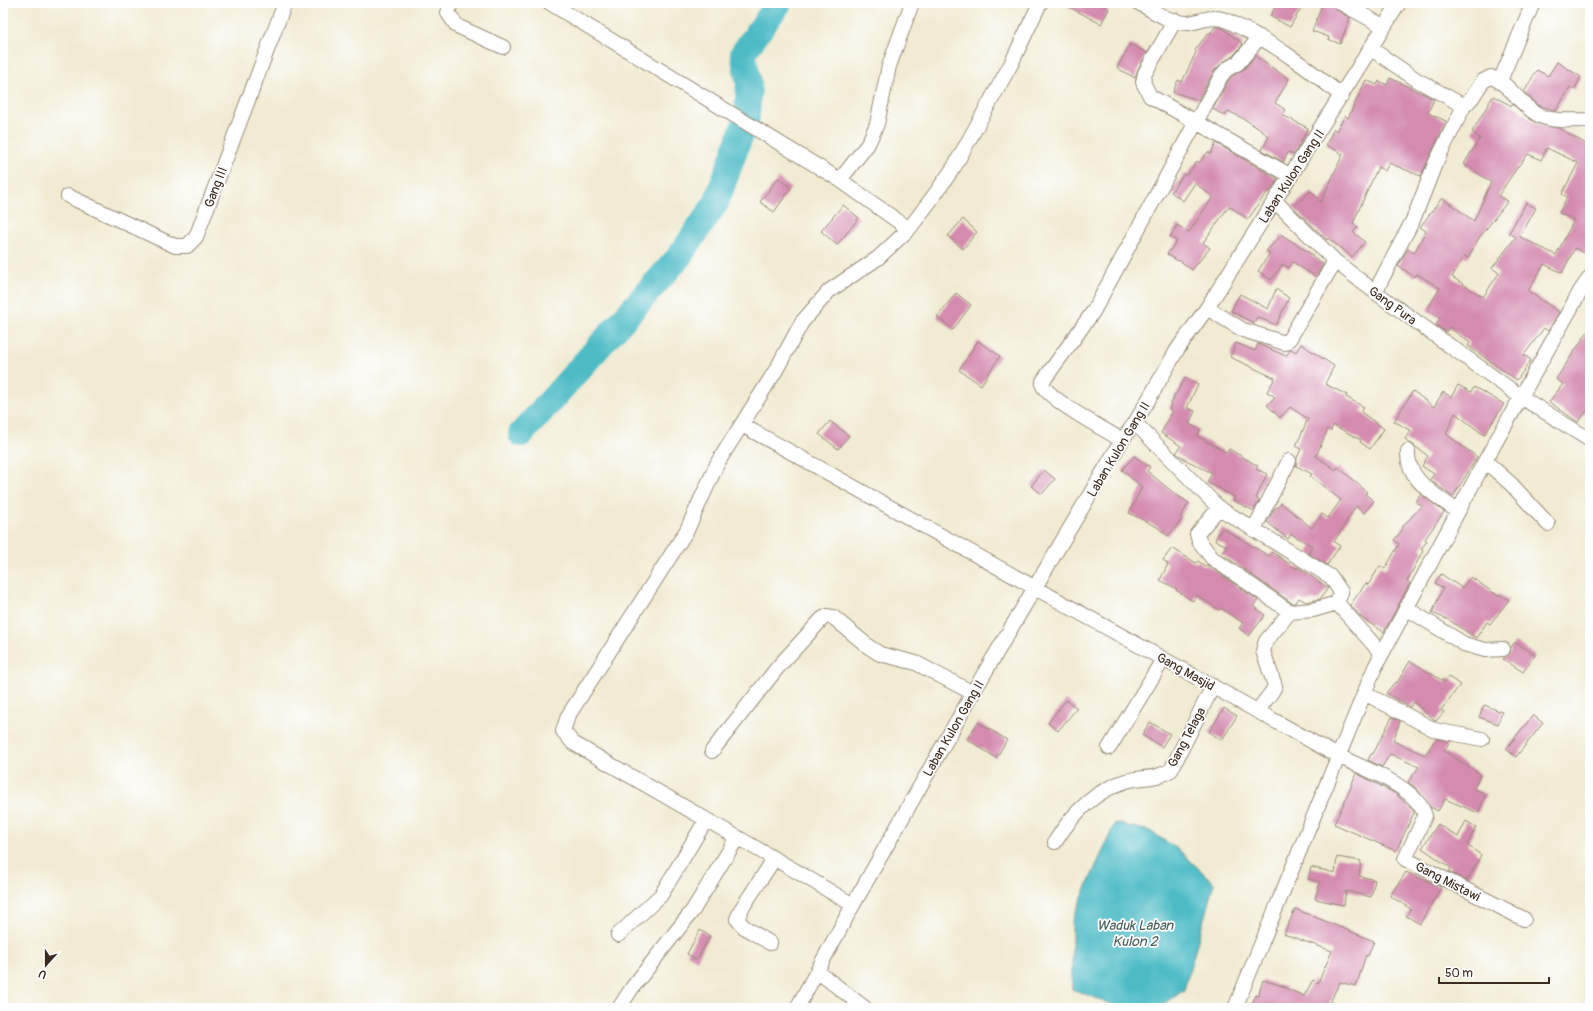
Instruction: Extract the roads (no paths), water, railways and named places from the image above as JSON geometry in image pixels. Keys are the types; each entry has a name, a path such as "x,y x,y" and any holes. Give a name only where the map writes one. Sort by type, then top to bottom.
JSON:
{"street":[{"name":"Gang III","path":"68,196 175,246 187,246 196,237 285,3"},
{"path":"451,3 448,13 457,26 503,48"},
{"path":"550,3 840,180 910,229"},
{"path":"840,180 853,166 871,137 877,124 889,66 912,3"},
{"path":"853,905 573,743 563,731 568,716 687,530 718,462 776,370 802,322 829,291 878,258 910,229 954,167 1011,64 1040,3"},
{"path":"1139,3 1183,23 1212,18 1223,19 1260,37 1294,58 1342,96"},
{"path":"1341,3 1383,26"},
{"name":"Laban Kulon Gang II","path":"797,1008 818,972 853,905 973,693 1122,440 1134,423 1176,350 1207,308 1342,96 1383,26 1399,3"},
{"path":"1500,81 1533,3"},
{"path":"1175,20 1152,59 1143,82 1150,96 1196,120 1291,176"},
{"path":"1122,440 1069,408 1045,390 1042,386 1043,381 1093,312 1221,76 1227,69 1238,63 1260,37"},
{"path":"1370,48 1417,80 1464,106"},
{"path":"1375,292 1413,220 1438,158 1464,106 1487,79 1491,77 1500,81 1539,115 1552,119 1590,120"},
{"name":"Gang Pura","path":"1275,201 1335,261 1375,292 1521,397 1590,440"},
{"path":"1207,308 1243,330 1285,343 1290,338 1335,261"},
{"path":"1235,1008 1364,692 1382,654 1485,461 1521,397 1585,292 1590,278"},
{"path":"1134,423 1219,508 1331,577 1341,592 1337,603"},
{"name":"Gang Masjid","path":"742,424 1034,588 1258,710 1338,756"},
{"path":"1408,450 1407,460 1413,474 1420,484 1458,512"},
{"path":"1254,529 1289,461"},
{"path":"1485,461 1511,484 1548,524"},
{"path":"1219,508 1197,534 1199,541 1212,558 1290,612 1313,610 1337,603"},
{"path":"1337,603 1382,654"},
{"path":"1406,608 1464,644 1485,650 1503,649"},
{"path":"1258,710 1271,694 1275,686 1263,651 1266,640 1290,612"},
{"path":"712,751 778,667 822,619 828,616 833,617 869,647 880,654 916,663 973,693"},
{"path":"1109,748 1129,715 1139,702 1163,659"},
{"name":"Gang Telaga","path":"1055,842 1066,823 1081,806 1127,781 1161,776 1171,770 1212,686"},
{"path":"1364,692 1435,730 1482,739"},
{"name":"Gang Mistawi","path":"1338,756 1400,786 1421,805 1425,816 1405,859 1524,919"},
{"path":"618,935 661,896 706,820"},
{"path":"618,1008 692,910 737,838"},
{"path":"770,943 744,927 737,919 742,908 774,859"},
{"path":"818,972 865,1008"}],"water":[{"name":"Waduk Laban Kulon 2","path":"1115,823 1150,831 1179,850 1214,883 1184,990 1159,1008 1122,1008 1072,989 1072,920"}],"waterway":[{"path":"521,434 679,257 716,203 747,117 749,84 743,53 779,3"}]}
